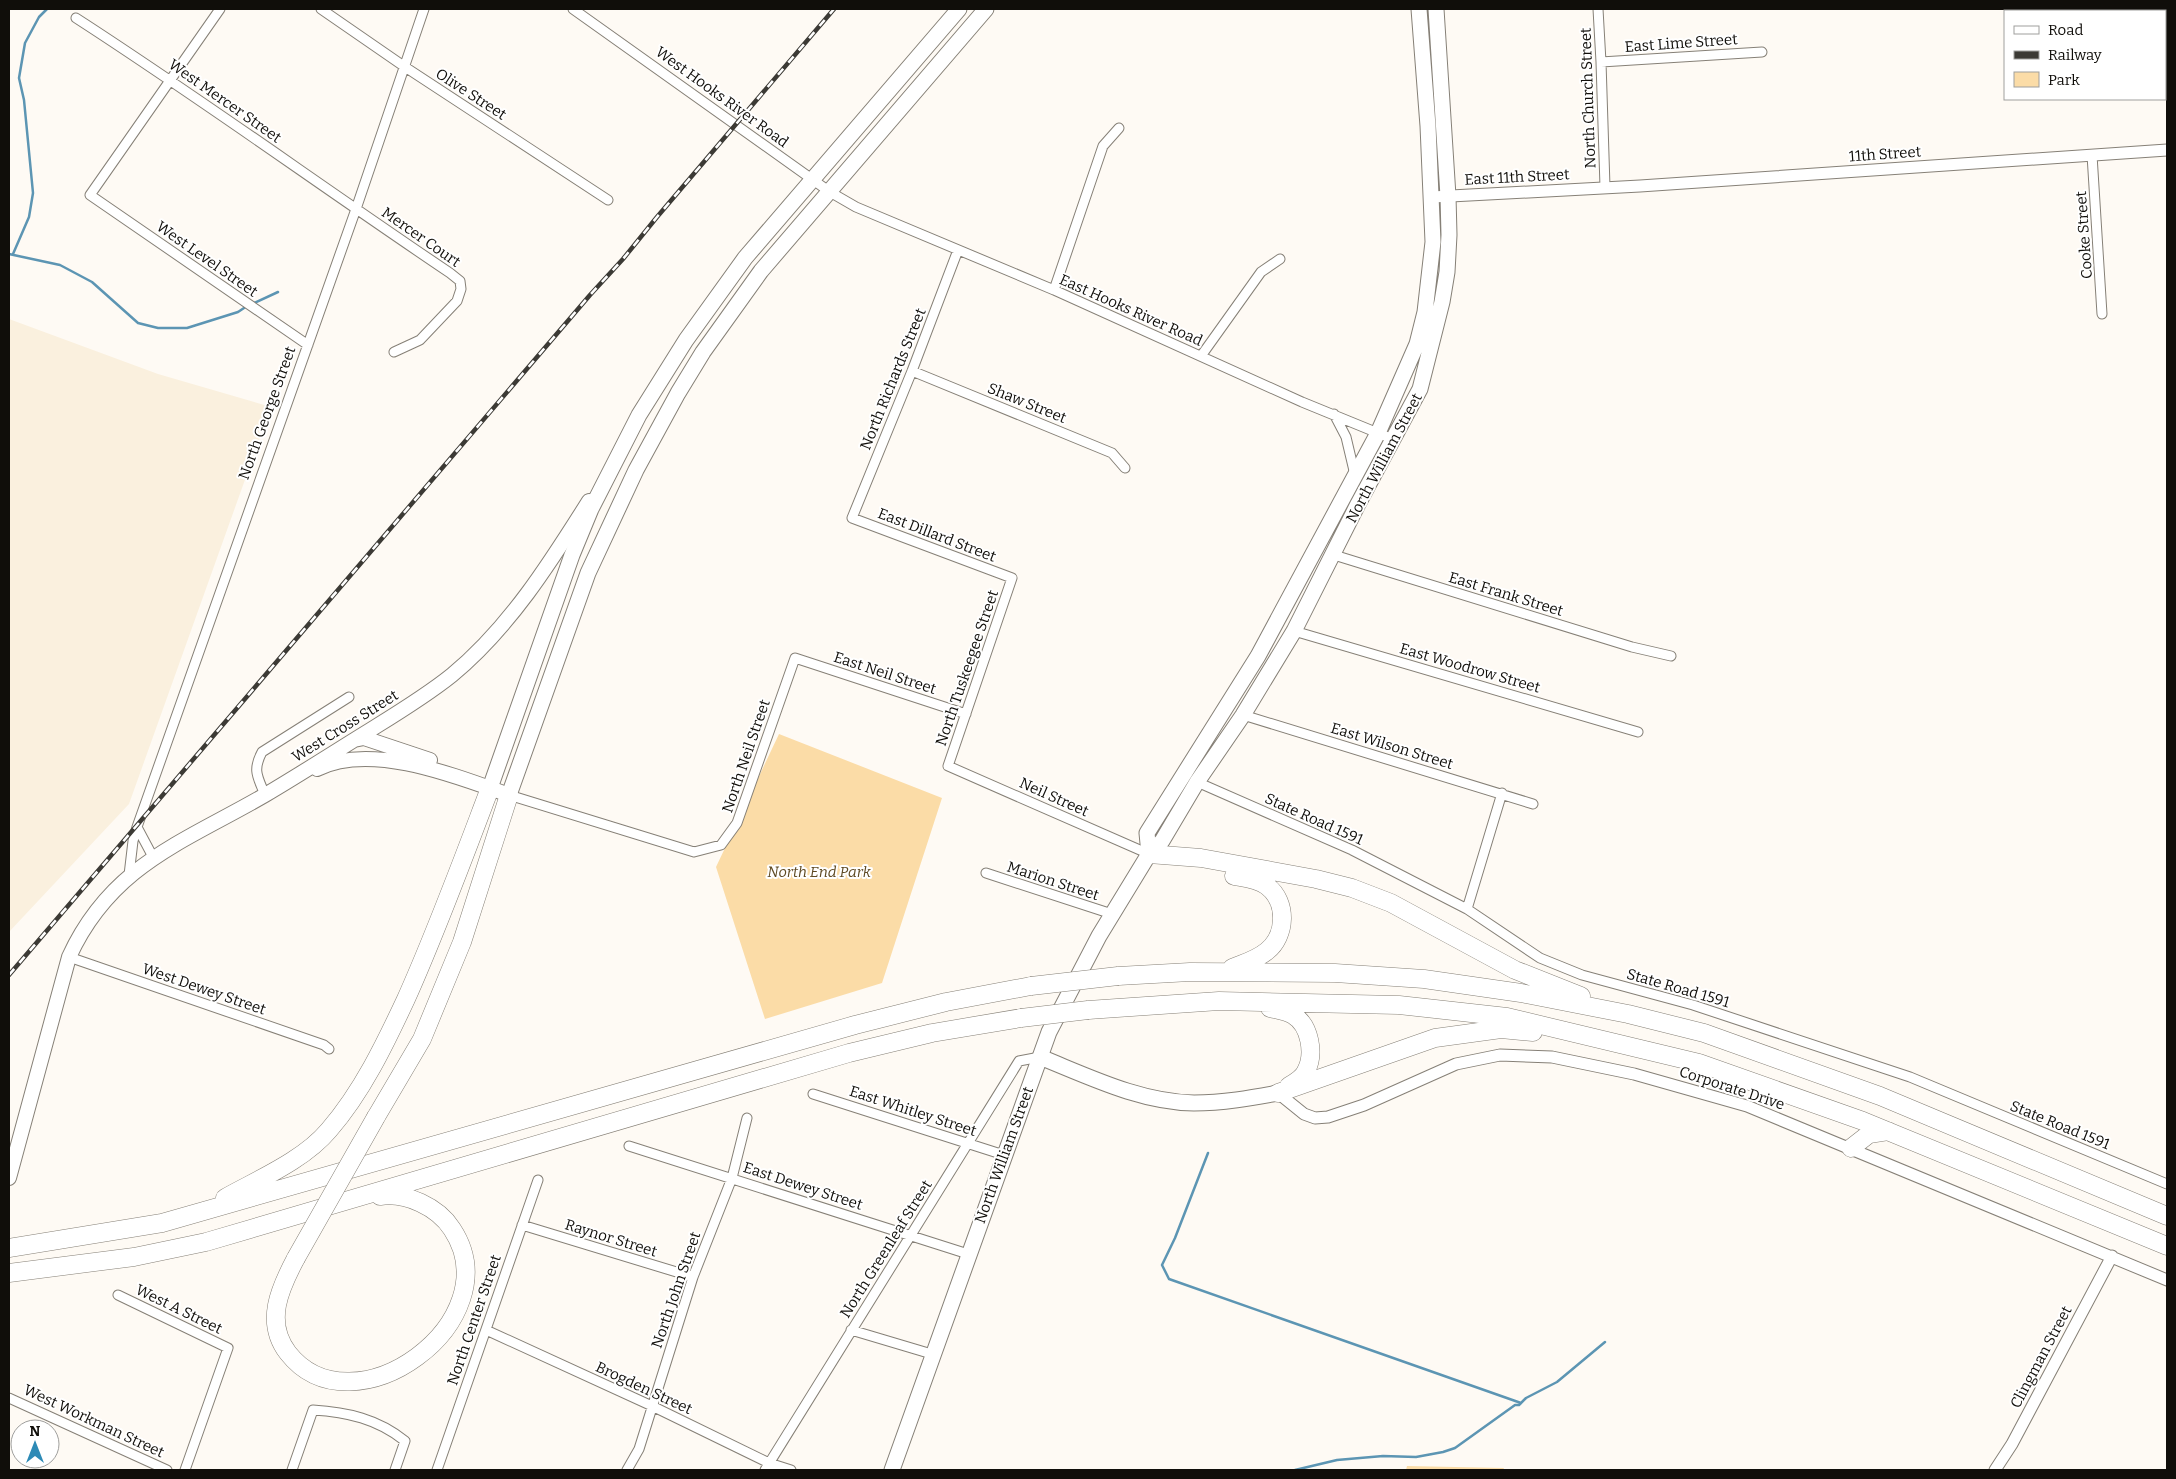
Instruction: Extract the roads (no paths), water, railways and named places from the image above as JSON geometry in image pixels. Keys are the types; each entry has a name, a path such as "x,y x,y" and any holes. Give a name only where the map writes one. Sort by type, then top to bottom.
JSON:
{"highway":[{"path":"162,1223 221,1200 283,1167 329,1131 369,1071 394,1024 435,935 492,784"},
{"path":"352,1200 384,1195 398,1196 424,1204 439,1214 452,1228 465,1261 464,1294 452,1322 441,1336 412,1360 382,1375 347,1382 328,1380 312,1374 295,1361 284,1348 277,1332 275,1315 278,1297 296,1258 422,1039 462,942 511,790"},
{"path":"12,1248 162,1223 855,1025 946,1002 1031,986 1118,976 1231,968 1254,960 1268,950 1282,932 1280,906 1275,894 1267,886 1255,880 1200,869 1149,854"},
{"path":"1149,854 1201,858 1316,879 1352,888 1391,903 1515,970 1628,1014"},
{"path":"1190,972 1335,973 1424,979 1521,993 1628,1014 1704,1033 1880,1096 2167,1216"},
{"path":"1219,1001 1282,1011 1294,1016 1308,1033 1311,1058 1306,1071 1299,1080 1278,1093"},
{"path":"9,1272 134,1257 206,1242 849,1053 932,1033 1021,1018 1088,1010 1219,1001 1399,1005 1507,1017 1699,1063 1888,1130 2167,1246"},
{"path":"1278,1093 1435,1038 1501,1029 1605,1040"},
{"path":"1837,1111 1846,1120 1852,1131 1853,1140 1851,1148"},
{"path":"1851,1148 1869,1134 1888,1130"}],"main road":[{"path":"354,740 364,738 492,784 572,555 591,509 639,415 686,340 745,258 959,9"},
{"path":"511,790 588,573 636,470 678,393 703,352 761,272 986,9"},
{"name":"North William Street","path":"1149,854 1147,833 1258,656 1378,433 1417,344 1425,312 1433,242 1432,197 1419,9"},
{"name":"North William Street","path":"892,1470 935,1355 968,1254 1049,1032 1112,914 1149,854 1162,841 1197,782 1242,715 1294,631 1334,555 1358,504 1420,389 1434,339 1446,272 1448,196 1436,9"},
{"path":"686,340 703,352"},
{"name":"West Cross Street","path":"265,795 428,692 452,675 477,652 532,587 560,548 618,455"},
{"name":"West Cross Street","path":"265,795 326,765 358,760 397,761 511,790"},
{"path":"9,1178 69,957 89,921 107,898 129,875 153,857 265,795"},
{"path":"1040,1057 1137,1095 1168,1100 1194,1103 1232,1101 1278,1093"}],"street":[{"path":"172,80 220,9"},
{"name":"Olive Street","path":"321,9 405,67 608,200"},
{"name":"North George Street","path":"129,875 133,841 137,827 356,209 424,9"},
{"name":"West Hooks River Road","path":"573,9 830,192 856,207"},
{"name":"North Church Street","path":"1598,9 1605,187"},
{"name":"West Mercer Street","path":"76,18 172,80 356,209"},
{"name":"East Lime Street","path":"1601,62 1762,52"},
{"name":"West Level Street","path":"172,80 90,195 308,345"},
{"path":"1054,290 1103,146 1119,128"},
{"name":"11th Street","path":"1605,187 2167,150"},
{"name":"Cooke Street","path":"2092,155 2102,314"},
{"name":"East 11th Street","path":"1432,197 1605,187"},
{"name":"East Hooks River Road","path":"856,207 1054,290 1302,402 1394,440"},
{"name":"Mercer Court","path":"356,209 450,272 460,281 462,289 457,301 420,340 394,352"},
{"name":"North Richards Street","path":"852,518 912,371 958,250"},
{"path":"1200,356 1260,272 1280,259"},
{"name":"Shaw Street","path":"912,371 1112,453 1125,468"},
{"path":"1334,414 1346,437 1355,475"},
{"name":"East Dillard Street","path":"852,518 1012,578"},
{"name":"East Frank Street","path":"1334,555 1632,647 1671,656"},
{"name":"North Tuskeegee Street","path":"948,766 1012,578"},
{"name":"East Woodrow Street","path":"1294,631 1638,732"},
{"name":"East Neil Street","path":"795,658 966,714"},
{"name":"North Neil Street","path":"647,838 694,852 721,845 737,823 795,658"},
{"path":"265,795 256,772 257,762 262,752 349,697"},
{"name":"East Wilson Street","path":"1242,715 1533,804"},
{"name":"Neil Street","path":"948,766 1149,854"},
{"name":"State Road 1591","path":"1197,782 1352,850 1467,908 1540,958 1573,972 1693,1005 1910,1077 2167,1184"},
{"name":"West Cross Street","path":"511,790 541,805 647,838"},
{"path":"1467,908 1502,793"},
{"path":"137,827 153,857"},
{"name":"Marion Street","path":"986,873 1112,914"},
{"name":"West Dewey Street","path":"69,957 324,1044 329,1049"},
{"name":"Corporate Drive","path":"1278,1093 1304,1114 1315,1118 1328,1117 1364,1105 1456,1064 1500,1055 1552,1057 1634,1074 1747,1106 2167,1280"},
{"name":"North Greenleaf Street","path":"767,1466 1020,1061 1040,1057"},
{"name":"East Whitley Street","path":"814,1094 1004,1155"},
{"name":"North John Street","path":"627,1470 639,1449 693,1277 732,1178 747,1118"},
{"name":"East Dewey Street","path":"629,1146 968,1254"},
{"name":"North Center Street","path":"437,1470 538,1180"},
{"name":"Raynor Street","path":"522,1225 693,1277"},
{"name":"Clingman Street","path":"1995,1470 2012,1444 2112,1256"},
{"name":"West A Street","path":"118,1295 228,1348 185,1470"},
{"name":"Brogden Street","path":"486,1330 652,1406 767,1466 791,1470"},
{"path":"851,1330 935,1355"},
{"name":"West Workman Street","path":"9,1398 167,1470"},
{"path":"292,1470 313,1410 340,1411 363,1418 393,1431 405,1441 395,1470"}],"waterway":[{"path":"13,254 29,217 33,193 24,100 19,78 25,43 39,17 47,9"},
{"path":"9,254 60,265 92,282 138,323 158,328 187,328 238,312 247,306"},
{"path":"252,304 278,292"},
{"path":"1208,1153 1175,1238 1162,1265 1169,1279 1521,1403"},
{"path":"1295,1470 1337,1460 1383,1456 1416,1457 1455,1448 1515,1405 1519,1405 1526,1398 1557,1382 1605,1342"}],"railway":[{"path":"9,975 590,295 623,259 834,9"}],"park label":[{"name":"North End Park","path":"819,872"}]}
